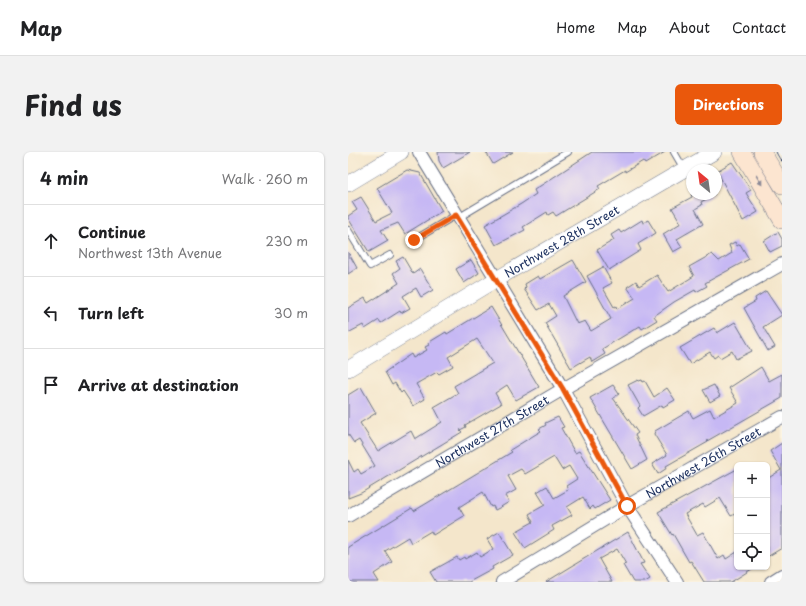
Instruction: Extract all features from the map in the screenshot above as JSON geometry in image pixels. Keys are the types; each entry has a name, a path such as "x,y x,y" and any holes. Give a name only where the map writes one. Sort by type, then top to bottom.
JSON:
{"main road":[{"path":"742,152 782,220"},
{"path":"762,152 782,185"}],"street":[{"path":"348,184 401,152"},
{"path":"419,152 495,280 563,389 627,506 677,582"},
{"name":"Northwest 28th Street","path":"348,369 495,280 712,153"},
{"name":"Northwest 27th Street","path":"348,516 563,389 782,264"},
{"name":"Northwest 26th Street","path":"502,582 627,506 782,417"},
{"path":"771,582 782,575"}],"lane":[{"path":"414,240 568,152"},
{"path":"677,153 684,169"},
{"path":"348,230 370,266 390,255"}],"building":[{"path":"438,152 470,152 443,168 439,161"},
{"path":"486,152 513,152 493,164"},
{"path":"592,152 665,152 645,164 643,161 625,172 625,170 598,186 600,189 556,216 553,212 548,215 547,212 523,227 525,230 496,245 485,225 536,194 534,190"},
{"path":"732,162 751,190 746,193 758,212 743,221 722,181 722,168"},
{"path":"407,170 420,173 442,211 405,234 398,223 381,230 388,241 369,252 348,218 348,216 357,210 352,202 361,197 376,221 392,213 377,188"},
{"path":"687,200 704,200 701,202 702,205 695,209 703,224 677,239 682,247 673,252 663,234 681,223 672,208"},
{"path":"642,220 643,223 648,220 656,233 638,244 641,250 609,270 597,250 614,240 611,235 619,230 621,233"},
{"path":"778,232 782,239 782,246 770,252 764,241"},
{"path":"735,242 737,246 740,244 749,259 705,283 707,286 696,292 695,290 674,302 654,316 657,320 642,329 640,326 602,349 605,354 592,362 590,357 571,368 545,323 556,316 549,304 538,310 524,289 526,287 525,284 538,276 540,279 573,260 586,282 563,296 577,324 585,321 591,331 611,319 587,276 603,267 612,283 603,288 614,307 616,306 617,309 635,298 627,287 636,281 639,286 657,275 668,292 694,276 689,267 712,254 719,261 732,253 729,245"},
{"path":"348,252 357,268 348,274"},
{"path":"403,257 413,274 420,269 433,290 421,297 416,288 403,296 410,308 401,313 400,311 381,323 379,320 365,329 363,325 348,333 348,308 365,298 368,303 399,283 393,273 400,268 396,261"},
{"path":"471,260 479,273 464,283 456,269"},
{"path":"766,291 782,315 763,327 775,347 768,351 744,308 756,301 755,298"},
{"path":"491,307 539,387 516,400 507,385 495,393 501,404 465,425 466,427 460,430 462,432 361,493 348,498 348,460 354,472 358,469 361,474 375,466 359,440 354,443 348,434 348,395 361,387 376,413 360,423 378,451 411,431 415,439 442,422 434,407 458,393 454,386 493,363 477,339 448,357 453,366 439,374 437,372 416,384 425,399 413,406 403,391 401,393 395,383 392,385 385,372 411,354 413,358 427,350 425,347 429,345 428,343 446,332 447,334"},
{"path":"735,322 752,351 736,359 732,351 720,358 718,355 714,358 710,352 690,364 680,348 714,328 717,333"},
{"path":"761,367 769,381 782,374 782,398 666,466 667,468 658,474 652,464 667,455 654,434 655,431 689,411 693,418 710,409 714,417 738,403 729,388"},
{"path":"638,380 642,380 643,382 645,381 654,397 667,388 675,400 663,407 662,405 643,416 638,408 640,406 628,385"},
{"path":"613,385 619,394 613,398 638,433 635,435 647,460 632,469 590,398"},
{"path":"714,385 720,396 710,402 703,390"},
{"path":"558,417 564,427 561,428 575,453 579,451 610,500 595,509 593,506 590,509 583,497 567,507 572,515 552,526 554,530 525,548 515,532 533,522 529,514 545,505 537,492 547,486 554,498 568,490 566,486 577,479 569,466 562,470 554,457 525,474 521,469 508,476 516,490 505,496 509,502 499,508 495,510 493,506 491,507 483,492 459,507 464,516 433,535 431,531 411,543 408,537 385,551 392,562 374,574 379,582 348,582 348,547 412,508 414,511 512,452 510,450 541,431 539,429 546,425 545,423"},
{"path":"782,443 782,548 770,555 770,477 781,470 770,451"},
{"path":"734,471 734,514 731,516 720,498 705,507 703,504 685,514 697,535 703,532 718,559 724,555 726,559 734,554 734,570 750,570 731,582 704,582 691,561 689,562 658,512"},
{"path":"499,532 513,555 492,567 493,569 469,582 436,582 430,572 457,557 459,560 464,557 465,559 477,552 480,557 493,549 487,539"},
{"path":"628,532 644,563 640,564 650,579 645,582 633,582 623,565 626,564 617,549 599,559 612,582 546,582"}],"railway":[{"path":"778,152 782,159"}],"route":[{"path":"414,240 456,215 563,389 627,506"}]}
